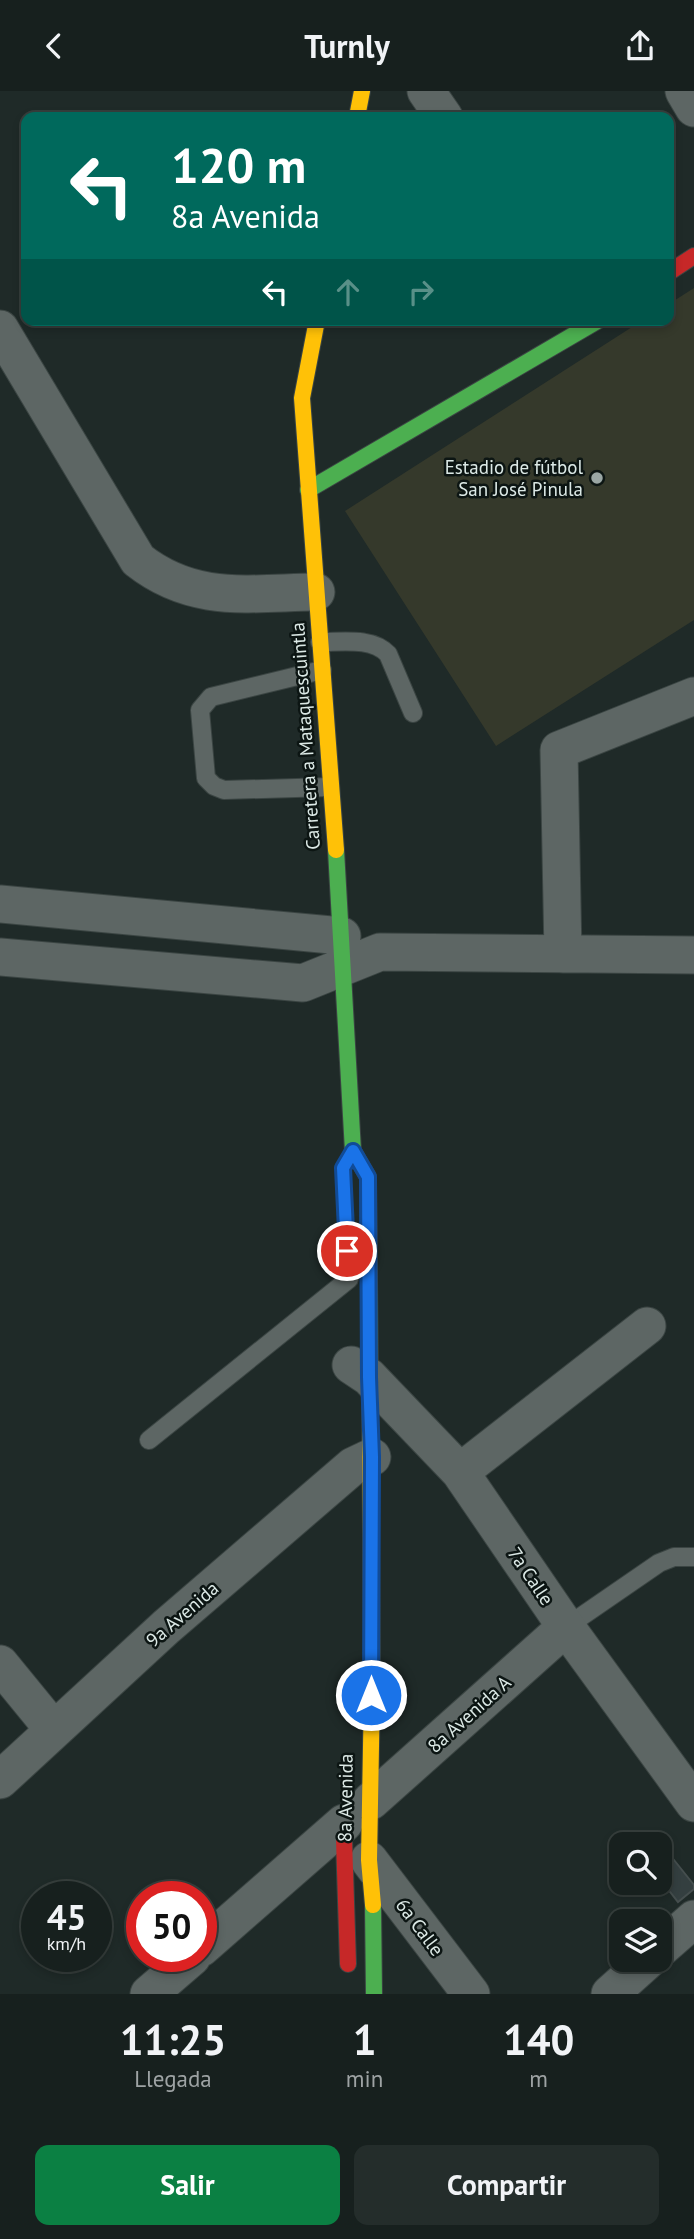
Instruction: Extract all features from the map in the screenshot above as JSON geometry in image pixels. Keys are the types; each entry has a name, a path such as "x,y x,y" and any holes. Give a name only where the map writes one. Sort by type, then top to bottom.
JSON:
{"main road":[{"path":"358,112 362,91"},
{"path":"674,270 694,256"},
{"name":"Carretera a Mataquescuintla","path":"316,326 302,398 342,951 353,1151"},
{"path":"309,490 584,326"},
{"path":"343,1168 353,1151"},
{"name":"8a Avenida","path":"348,1981 353,1811 357,1460 355,1378 368,1177 353,1151"},
{"path":"349,1272 349,1304"},
{"name":"8a Avenida","path":"355,1378 357,1460"},
{"name":"8a Avenida","path":"353,1811 369,1860 373,1893 374,1994"}],"street":[{"path":"426,91 441,112"},
{"path":"684,91 694,108"},
{"path":"0,328 138,560 153,572 184,587 221,594 316,592"},
{"path":"563,954 559,750 694,696"},
{"path":"0,904 342,951 694,955"},
{"path":"0,957 303,983 342,951"},
{"path":"460,1472 648,1326"},
{"name":"7a Calle","path":"355,1378 460,1472 566,1627 694,1803"},
{"name":"9a Avenida","path":"0,1780 166,1627 357,1460"},
{"name":"8a Avenida A","path":"217,1934 353,1811 566,1627"},
{"path":"0,1664 54,1730"},
{"name":"6a Calle","path":"369,1860 471,1994"},
{"path":"672,1938 694,1919"},
{"path":"149,1994 175,1972"},
{"path":"610,1994 635,1972"}],"lane":[{"path":"320,642 362,643 383,649 388,654 413,713"},
{"path":"322,670 211,697 200,710 206,778 214,786 224,790 330,787"},
{"path":"149,1440 349,1272"},
{"path":"566,1627 659,1563 674,1557 694,1557"}],"green space":[{"path":"694,288 694,620 496,746 345,511 634,326 674,326 674,301"}],"building":[{"path":"672,1858 694,1885 694,1889 678,1902 672,1894"}],"traffic: fast":[{"path":"308,490 589,326"},
{"path":"336,850 353,1151 368,1177 370,1381"},
{"path":"373,1905 374,1994"}],"traffic: slow":[{"path":"358,112 362,91"},
{"path":"316,326 302,398 336,850"},
{"path":"370,1381 372,1690 369,1860 373,1905"}],"traffic: jam":[{"path":"674,269 694,256"},
{"path":"344,1839 348,1964"}],"place":[{"name":"Estadio de fútbol San José Pinula","path":"597,478"}],"route":[{"path":"347,1251 343,1168 353,1151 368,1177 372,1457 371,1695"}]}
